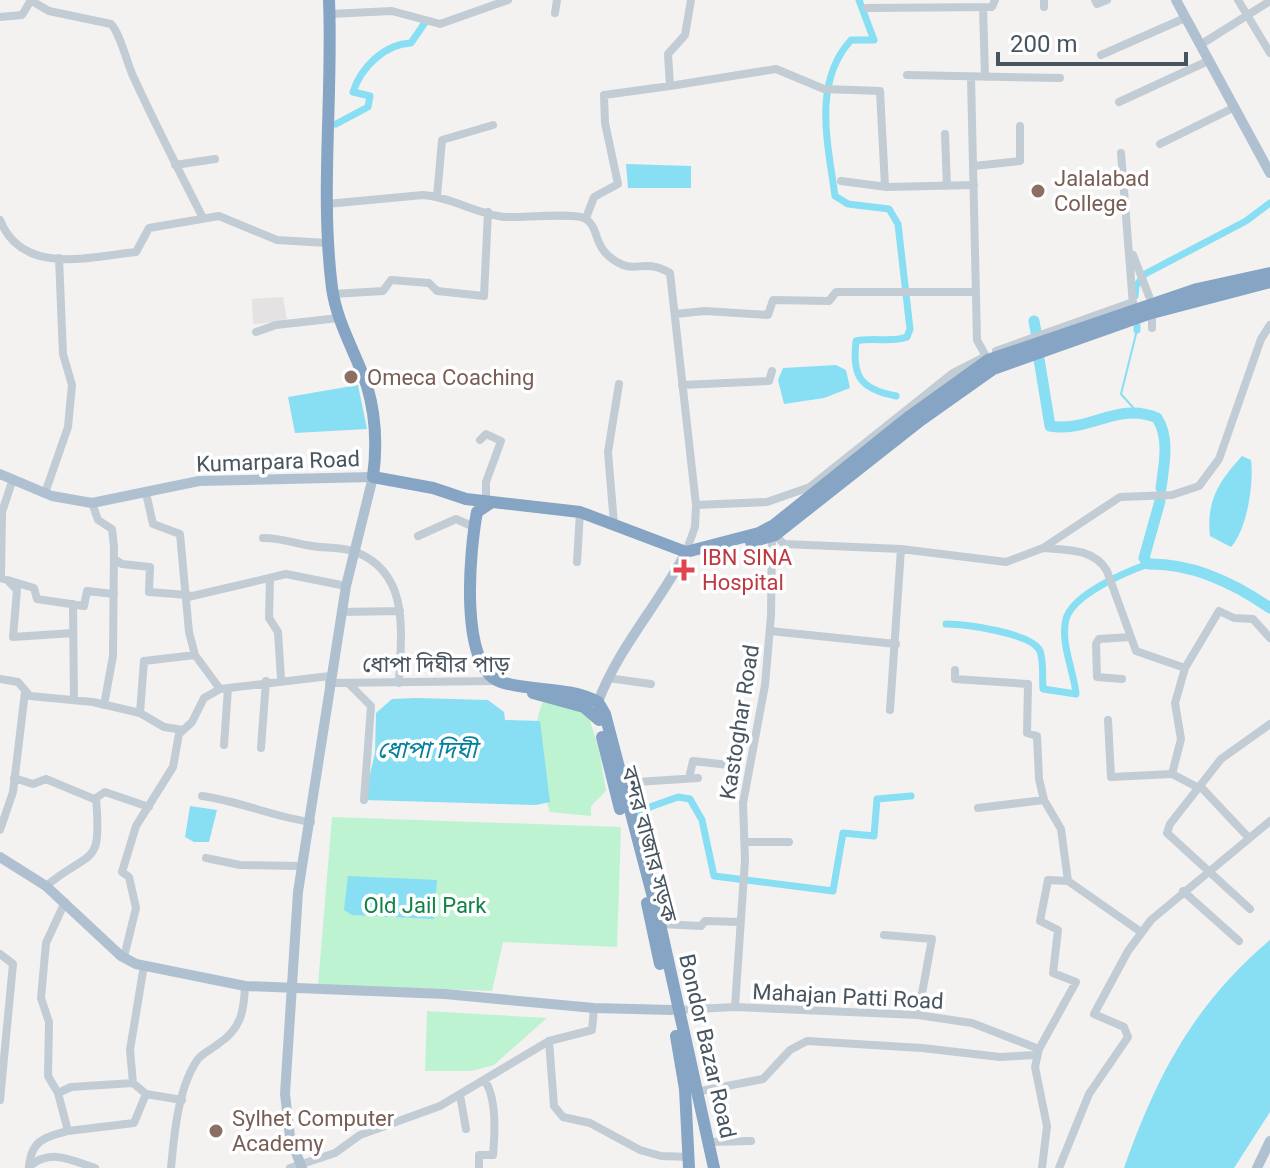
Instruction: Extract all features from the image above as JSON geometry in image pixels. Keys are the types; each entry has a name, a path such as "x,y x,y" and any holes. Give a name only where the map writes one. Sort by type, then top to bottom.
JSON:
{"highway":[{"path":"329,0 327,243 339,318 372,407 376,454 373,477 433,488 466,499 580,512 686,552 773,536 921,420 989,362 1148,314 1270,282"},
{"path":"701,549 774,525 910,416 989,362 1133,306 1270,273"},
{"path":"466,499 477,512"},
{"path":"489,501 477,512 474,527 470,603 475,644 486,672 498,681"},
{"name":"ধোপা দিঘীর পাড়","path":"498,681 589,701"},
{"name":"বন্দর বাজার সড়ক","path":"589,701 599,720 675,1010 690,1162"},
{"name":"Bondor Bazar Road","path":"589,701 605,714 660,924 675,1010 714,1168"}],"main road":[{"path":"1176,0 1270,173"},
{"name":"Kumarpara Road","path":"0,474 45,493 92,503 199,481 373,477"},
{"path":"297,1166 285,1094 302,866 341,612 373,477"},
{"name":"বন্দর বাজার সড়ক","path":"589,701 603,689 621,652 659,602 686,552"},
{"path":"0,857 46,886 124,957 144,965 245,986 445,994 594,1008 675,1010"},
{"path":"1257,1168 1270,1141"}],"street":[{"path":"330,14 392,11 440,24 508,0"},
{"path":"555,13 557,0"},
{"path":"670,86 668,54 685,35 691,0"},
{"path":"867,8 994,7 995,0"},
{"path":"1095,0 1097,4 1107,0"},
{"path":"1238,0 1270,53"},
{"path":"0,17 22,15 30,1 49,11 111,24 175,165 203,218"},
{"path":"1200,45 1270,1"},
{"path":"983,7 985,77"},
{"path":"1101,55 1185,18"},
{"path":"1119,102 1208,61"},
{"path":"586,218 594,197 618,184 605,123 604,95 776,69 824,89 881,92 885,186"},
{"path":"907,75 1060,78"},
{"path":"696,505 767,502 810,487 953,373 989,362 977,340 971,77"},
{"path":"1160,144 1233,108"},
{"path":"437,196 442,140 493,125"},
{"path":"974,166 1020,161 1020,126"},
{"path":"945,134 947,186"},
{"path":"1121,153 1133,306"},
{"path":"175,165 215,159"},
{"path":"841,181 885,186 974,185"},
{"path":"327,204 437,196 504,217 586,218"},
{"path":"1125,207 1137,273 1149,296"},
{"path":"333,294 383,291 391,280 405,280 429,283 447,293 484,296 488,212"},
{"path":"0,220 2,232 28,254 59,258 136,252 149,228 178,226 219,216 277,240 327,243"},
{"path":"586,218 608,257 627,267 648,264 670,273 696,505 695,527 686,552"},
{"path":"45,493 68,427 72,385 63,354 59,258"},
{"path":"675,314 705,311 768,315 773,300 829,301 836,292 975,292"},
{"path":"256,332 276,325 339,318"},
{"path":"773,536 784,544 901,549 1006,562 1043,548 1120,497 1172,495 1199,486 1219,459 1261,339 1270,325"},
{"path":"682,385 769,381 772,371"},
{"path":"614,524 608,452 619,384"},
{"path":"480,440 486,434 501,441 486,482 489,501"},
{"path":"13,479 2,512 1,578 34,588 37,599 85,605 87,591 114,594"},
{"path":"146,493 153,524 180,534 189,632 195,655 224,689 224,745"},
{"path":"92,503 98,520 112,529 114,559 110,631 113,656 104,705"},
{"path":"577,562 580,512"},
{"path":"418,536 456,519 474,527"},
{"name":"Kastoghar Road","path":"735,1007 745,842 744,791 760,722 770,631 773,536"},
{"path":"263,538 292,539 306,545 355,552 386,570 396,587 400,611 399,683"},
{"path":"1043,548 1085,552 1100,560 1138,653 1185,668"},
{"path":"890,710 901,549"},
{"path":"114,559 122,564 150,567 149,592 188,596 286,574 346,586"},
{"path":"270,578 269,618 278,632 281,679"},
{"path":"7,580 17,590 13,637 73,633"},
{"path":"73,604 74,700"},
{"path":"341,612 400,611"},
{"path":"1172,774 1181,739 1175,703 1185,668 1219,611 1234,618 1253,619 1270,638"},
{"path":"770,631 896,644"},
{"path":"1122,679 1097,677 1096,644 1099,639 1130,637"},
{"path":"140,713 144,661 195,655"},
{"path":"955,670 955,679 1028,684 1027,733 1037,736 1044,800 1061,829 1068,881"},
{"path":"608,678 651,684"},
{"path":"0,679 18,682 25,692 41,698 74,700 140,713 164,727 183,730"},
{"name":"ধোপা দিঘীর পাড়","path":"224,689 281,679 329,679 349,684 498,681"},
{"path":"261,748 266,681"},
{"path":"349,684 371,706 364,800"},
{"path":"124,957 136,908 129,877 122,872 136,826 173,767 183,730 192,722 204,698 224,689"},
{"path":"0,830 10,806 25,692"},
{"path":"1108,720 1111,777 1172,774 1200,787 1248,837"},
{"path":"1250,909 1167,833 1221,759 1270,724"},
{"path":"622,783 694,778 693,761 738,766"},
{"path":"14,778 33,784 46,779 96,798"},
{"path":"96,798 105,792 149,807"},
{"path":"202,796 240,801 279,817 311,822"},
{"path":"46,886 91,857 97,849 96,798"},
{"path":"978,808 1044,800"},
{"path":"1059,1168 1089,1094 1128,1037 1124,1027 1094,1014 1141,932 1183,891 1270,821"},
{"path":"745,842 789,842"},
{"path":"206,858 240,865 302,866"},
{"path":"1042,1168 1047,1126 1037,1052 1076,982 1053,973 1058,930 1040,921 1048,880 1068,881 1141,932"},
{"path":"1183,891 1239,941"},
{"path":"65,902 46,943 41,998 49,1022 48,1076 58,1093 68,1131"},
{"path":"660,924 701,926 705,921 739,922"},
{"path":"884,935 932,939 918,1015"},
{"path":"0,954 13,964 0,1100"},
{"path":"133,1083 130,1050 144,965"},
{"path":"171,1168 182,1100 200,1057 231,1036 240,1024 245,986"},
{"name":"Mahajan Patti Road","path":"675,1010 735,1007 918,1015 972,1023 1037,1052"},
{"path":"297,1166 335,1153 360,1135 440,1106 549,1041 592,1030 594,1008"},
{"path":"549,1041 554,1106 563,1117 590,1123 640,1150 690,1162"},
{"path":"696,1092 763,1079 790,1050 807,1041 922,1048 1000,1057 1037,1052"},
{"path":"479,1168 479,1155 493,1155 490,1089 485,1081"},
{"path":"58,1093 71,1087 133,1083 146,1094 182,1100"},
{"path":"28,1168 32,1149 41,1138 68,1131 134,1123 146,1094"},
{"path":"460,1095 466,1129"},
{"path":"709,1142 751,1141"},
{"path":"28,1168 40,1158 54,1155 95,1168"}],"shaded area":[{"path":"283,297 287,321 253,324 252,299"}],"green space":[{"path":"544,700 588,714 599,750 606,791 591,806 591,816 550,812 539,771 536,740 539,712"},
{"name":"Old Jail Park","path":"332,817 621,827 617,947 503,942 492,991 318,985"},
{"path":"427,1011 547,1018 494,1065 471,1071 425,1071"}],"water":[{"path":"626,164 691,166 691,188 628,188"},
{"path":"836,365 846,370 850,388 824,398 784,404 778,380 783,368"},
{"path":"358,385 367,429 295,433 288,397"},
{"path":"1242,456 1251,460 1250,493 1245,518 1231,547 1210,536 1210,512 1221,483"},
{"name":"ধোপা দিঘী","path":"392,699 488,700 504,712 505,720 540,721 550,802 536,805 364,800 375,753 376,713"},
{"path":"190,806 217,810 209,842 194,842 185,837"},
{"path":"348,876 437,880 434,919 352,915 344,910"},
{"path":"1270,940 1270,1112 1234,1168 1124,1168 1150,1102 1181,1043 1220,990"}],"waterway":[{"path":"859,0 874,40 851,40 839,57 827,95 827,135 835,196 848,204 889,209 898,224 910,329 907,337 901,339 856,341 855,353 861,379 874,389 896,396"},
{"path":"336,124 368,107 370,96 353,92 375,58 401,44 411,43 426,21 431,21"},
{"path":"1135,296 1136,286 1145,274 1246,221 1270,203"},
{"path":"1034,321 1036,332"},
{"path":"1137,330 1121,394 1137,412"},
{"path":"1039,359 1050,426 1077,425 1130,413 1157,418 1165,443 1161,488"},
{"path":"1160,501 1144,558 1148,564 1181,567 1212,576 1270,608"},
{"path":"946,624 982,628 1025,639 1040,651 1043,689 1076,694 1066,647 1066,619 1089,593 1148,564"},
{"path":"636,812 678,797 690,799 702,820 714,876 833,891 843,833 874,836 877,799 911,796"}],"place":[{"name":"Jalalabad College","path":"1038,191"},
{"name":"Omeca Coaching","path":"351,377"},
{"name":"IBN SINA Hospital","path":"684,570"},
{"name":"Sylhet Computer Academy","path":"216,1131"}]}
